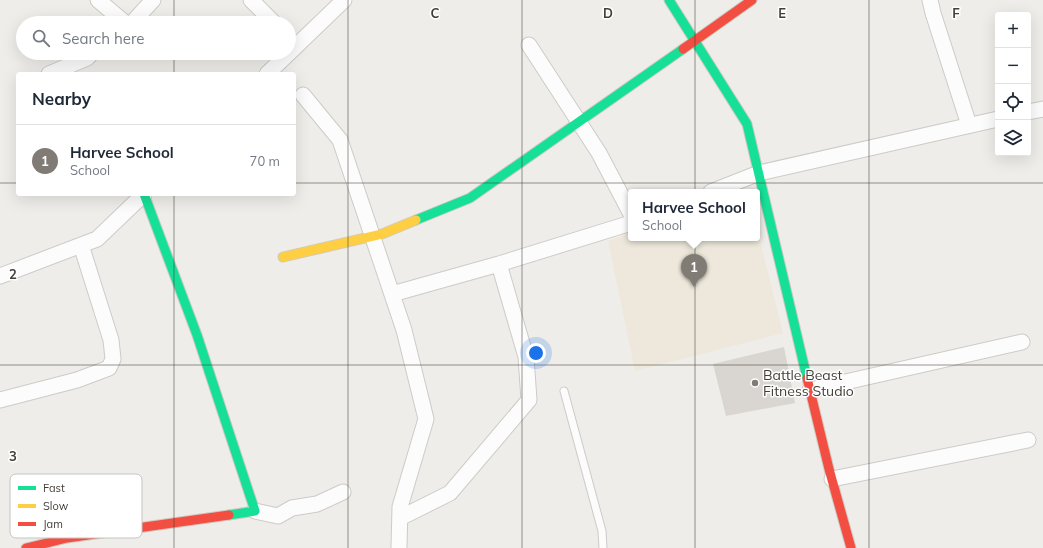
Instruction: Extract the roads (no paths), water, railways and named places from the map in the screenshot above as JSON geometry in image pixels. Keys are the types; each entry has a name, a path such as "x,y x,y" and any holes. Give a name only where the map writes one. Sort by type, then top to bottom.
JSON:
{"street":[{"path":"98,0 117,16"},
{"path":"138,16 153,0"},
{"path":"252,0 267,16"},
{"path":"296,40 344,0"},
{"path":"670,0 747,124 810,390 851,548"},
{"path":"284,257 382,234 470,198 752,0"},
{"path":"930,0 969,125"},
{"path":"529,45 580,121 599,153 628,208"},
{"path":"54,72 82,60"},
{"path":"269,72 278,60"},
{"path":"303,95 340,140 355,180 372,236 404,330 426,419 400,507 399,548"},
{"path":"1031,111 1043,109"},
{"path":"719,189 759,173 995,120"},
{"path":"0,276 97,240 142,196"},
{"path":"145,196 197,335 255,511"},
{"path":"392,294 498,264 628,224"},
{"path":"0,400 77,380 109,368 113,359 111,340 81,245"},
{"path":"400,518 450,493 529,400 526,357 498,264"},
{"path":"810,390 1022,342"},
{"path":"832,479 1028,440"},
{"path":"142,527 255,511 278,516 292,508 317,504 342,492"},
{"path":"26,548 67,538"}],"lane":[{"path":"564,391 602,531 603,548"}],"place":[{"name":"Harvee School","path":"694,287"},
{"name":"Battle Beast Fitness Studio","path":"755,383"}]}
